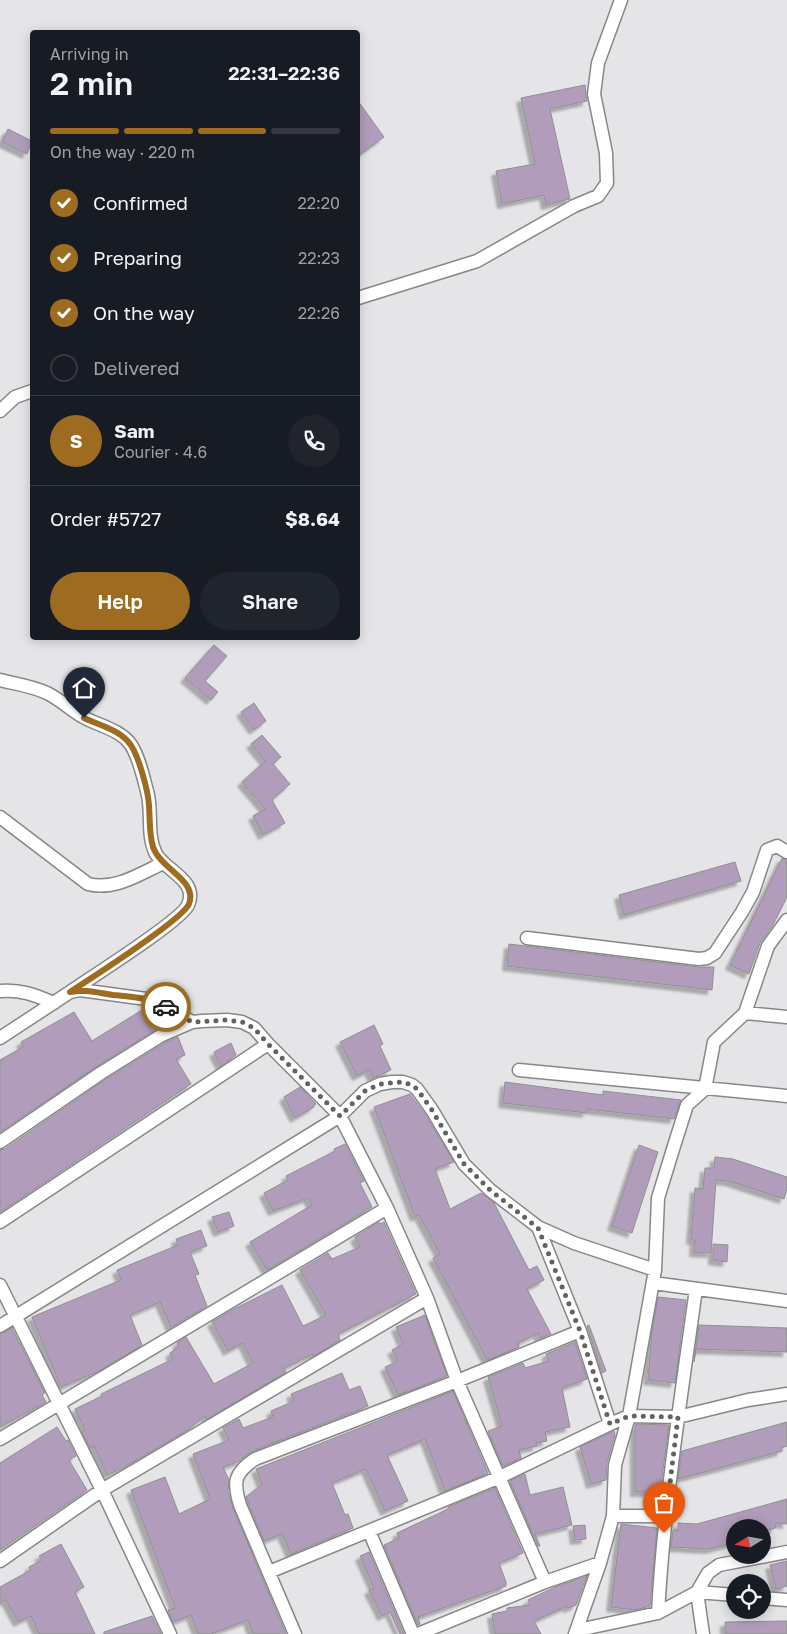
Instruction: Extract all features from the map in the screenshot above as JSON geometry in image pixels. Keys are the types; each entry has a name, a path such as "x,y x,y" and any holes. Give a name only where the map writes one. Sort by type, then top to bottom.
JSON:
{"street":[{"path":"360,297 477,261 574,206 598,196 607,183 606,153 594,94 598,62 621,0"},
{"path":"0,411 15,397 30,392"},
{"path":"0,680 32,687 49,694 84,718 117,733 126,740 136,755 148,792 153,845 163,863 189,887 191,894 188,906 166,926 0,1038"},
{"path":"0,817 88,884 97,886 120,883 163,863"},
{"path":"527,938 699,959 707,958 715,953 742,912 753,892 767,850 777,846 787,852"},
{"path":"576,1632 600,1563 613,1516 615,1465 629,1416 654,1276 658,1198 687,1105 705,1089 714,1042 745,1013 768,946 787,920"},
{"path":"70,992 80,990 154,1000 192,1022"},
{"path":"0,991 24,991 54,1003"},
{"path":"745,1013 787,1017"},
{"path":"0,1142 101,1073 162,1035 192,1022 227,1020 242,1022 254,1028 340,1116 387,1208 427,1298 457,1381 544,1582"},
{"path":"0,1222 268,1044"},
{"path":"519,1070 787,1096"},
{"path":"0,1326 340,1116 365,1091 392,1082 403,1082 417,1089 432,1110 464,1164 490,1190 538,1228 654,1276 696,1289 787,1301"},
{"path":"0,1439 387,1208"},
{"path":"538,1228 580,1331 610,1424"},
{"path":"0,1285 102,1490 170,1634"},
{"path":"658,1613 666,1516 696,1289"},
{"path":"0,1561 102,1490 427,1298"},
{"path":"295,1634 236,1491 236,1479 240,1471 254,1458 457,1381 580,1331"},
{"path":"269,1572 500,1477 629,1416 678,1417 748,1400 787,1394"},
{"path":"613,1516 666,1516"},
{"path":"369,1531 413,1634"},
{"path":"703,1634 698,1592 708,1573 719,1565 787,1552"},
{"path":"418,1634 544,1582 600,1563"},
{"path":"576,1632 658,1613 698,1592 726,1595"},
{"path":"771,1599 787,1600"}],"building":[{"path":"585,85 587,101 550,109 570,199 546,205 544,195 502,204 496,171 535,164 521,98"},
{"path":"360,104 384,137 360,155"},
{"path":"8,129 30,140 30,146 27,154 2,142"},
{"path":"214,645 227,656 205,681 218,692 211,700 185,678"},
{"path":"254,703 266,721 254,730 241,712"},
{"path":"262,735 281,757 273,764 290,784 272,800 285,823 263,835 253,816 265,809 242,782 265,761 251,744"},
{"path":"782,858 787,860 787,897 773,925 760,943 749,974 730,965"},
{"path":"735,862 741,881 624,915 619,895"},
{"path":"509,944 698,967 714,967 712,990 507,966"},
{"path":"147,1007 163,1015 169,1023 97,1066 0,1132 0,1060 23,1047 21,1042 74,1012 92,1041"},
{"path":"374,1025 383,1044 380,1046 391,1070 373,1078 369,1070 357,1076 340,1042"},
{"path":"178,1037 185,1055 176,1059 191,1084 0,1212 0,1150 5,1149 105,1080 166,1042"},
{"path":"231,1043 236,1055 221,1066 214,1052"},
{"path":"505,1082 603,1095 603,1091 681,1100 674,1119 587,1109 587,1113 503,1103"},
{"path":"300,1087 316,1104 295,1118 284,1097"},
{"path":"410,1094 425,1114 454,1162 435,1169 450,1209 481,1193 494,1203 529,1270 537,1266 544,1280 527,1289 551,1334 540,1338 538,1333 518,1343 519,1347 487,1360 433,1258 440,1254 419,1215 415,1217 374,1107"},
{"path":"345,1144 364,1181 360,1183 372,1207 267,1270 250,1242 312,1205 308,1198 273,1211 264,1193 288,1180 286,1176"},
{"path":"639,1145 658,1152 632,1233 612,1226"},
{"path":"715,1157 733,1159 787,1177 787,1188 784,1199 729,1181 716,1180 711,1253 694,1252 695,1240 691,1240 695,1188 703,1189 705,1168 714,1168"},
{"path":"229,1212 234,1226 218,1232 212,1217"},
{"path":"379,1222 380,1224 384,1222 416,1294 338,1334 340,1340 314,1356 313,1354 284,1368 286,1372 207,1419 205,1416 189,1429 128,1465 107,1475 94,1446 90,1448 82,1432 85,1430 75,1409 102,1396 101,1394 173,1359 170,1353 179,1347 177,1343 186,1337 214,1384 253,1363 243,1343 228,1351 212,1322 282,1285 303,1326 326,1315 300,1270 328,1253 332,1259 360,1247 355,1237"},
{"path":"201,1230 207,1246 190,1252 199,1274 195,1275 207,1306 171,1327 160,1302 130,1315 142,1345 99,1371 61,1387 32,1317 121,1280 117,1270 178,1245 176,1239"},
{"path":"713,1244 728,1245 727,1262 713,1260"},
{"path":"658,1297 686,1300 675,1383 648,1380 652,1331"},
{"path":"425,1315 447,1376 398,1395 385,1367 398,1361 392,1350 403,1344 396,1327"},
{"path":"589,1325 606,1371 602,1373 587,1326"},
{"path":"699,1325 787,1328 787,1352 696,1349 694,1362"},
{"path":"12,1328 45,1393 42,1395 46,1402 0,1427 0,1334"},
{"path":"575,1342 587,1379 562,1388 570,1427 545,1432 547,1441 536,1443 537,1446 519,1450 521,1458 503,1466 488,1431 502,1426 488,1377 523,1363 525,1368 549,1361 546,1354"},
{"path":"342,1373 349,1390 360,1386 368,1406 252,1451 239,1461 223,1467 229,1480 228,1491 233,1508 286,1634 253,1634 248,1620 211,1634 198,1634 191,1615 173,1622 168,1610 175,1608 131,1490 165,1477 179,1514 210,1499 193,1454 229,1440 223,1428 239,1419 243,1428 273,1417 271,1411 294,1401 291,1394"},
{"path":"453,1391 488,1473 445,1491 425,1439 387,1455 408,1501 385,1511 366,1469 332,1483 345,1515 348,1514 353,1528 291,1554 282,1534 264,1541 246,1497 262,1484 256,1469"},
{"path":"787,1422 787,1446 781,1448 782,1451 678,1479 682,1451"},
{"path":"635,1424 669,1425 660,1492 635,1492"},
{"path":"57,1427 66,1441 68,1440 76,1456 69,1460 87,1490 0,1550 0,1463"},
{"path":"614,1431 615,1435 607,1463 606,1480 591,1484 580,1447"},
{"path":"525,1474 530,1495 563,1487 572,1525 535,1534 540,1546 538,1546 510,1481"},
{"path":"495,1488 523,1553 499,1563 506,1586 418,1617 420,1624 418,1625 384,1545 399,1538 397,1533 448,1509 448,1507"},
{"path":"787,1499 787,1524 776,1523 775,1528 771,1529 771,1519 726,1519 726,1545 710,1549 671,1547 673,1530 678,1531 678,1523 697,1524"},
{"path":"621,1524 657,1528 650,1606 635,1610 611,1607"},
{"path":"585,1525 586,1539 575,1540 573,1526"},
{"path":"61,1544 84,1587 75,1592 95,1634 39,1634 31,1616 18,1622 6,1600 0,1603 0,1587 31,1570 29,1567 42,1560 39,1556"},
{"path":"369,1552 404,1634 400,1634 390,1612 382,1616 369,1590 374,1588 360,1556"},
{"path":"787,1561 787,1586 776,1589 770,1565"},
{"path":"587,1576 576,1605 568,1608 567,1606 534,1621 541,1634 495,1634 492,1614 507,1611 507,1608 530,1605 528,1600 555,1587"},
{"path":"152,1616 161,1634 104,1634 104,1632"},
{"path":"787,1621 787,1634 725,1634 725,1622"}],"way so far":[{"path":"166,1007 192,1022 227,1020 242,1022 254,1028 340,1116 365,1091 380,1084 403,1082 417,1089 432,1110 464,1164 490,1190 538,1228 580,1331 610,1424 629,1416 678,1417 664,1533"}],"route":[{"path":"84,718 117,733 131,746 136,755 148,792 151,836 156,853 163,863 189,887 191,894 188,906 166,926 70,992 80,990 135,996 154,1000 166,1007"}]}
